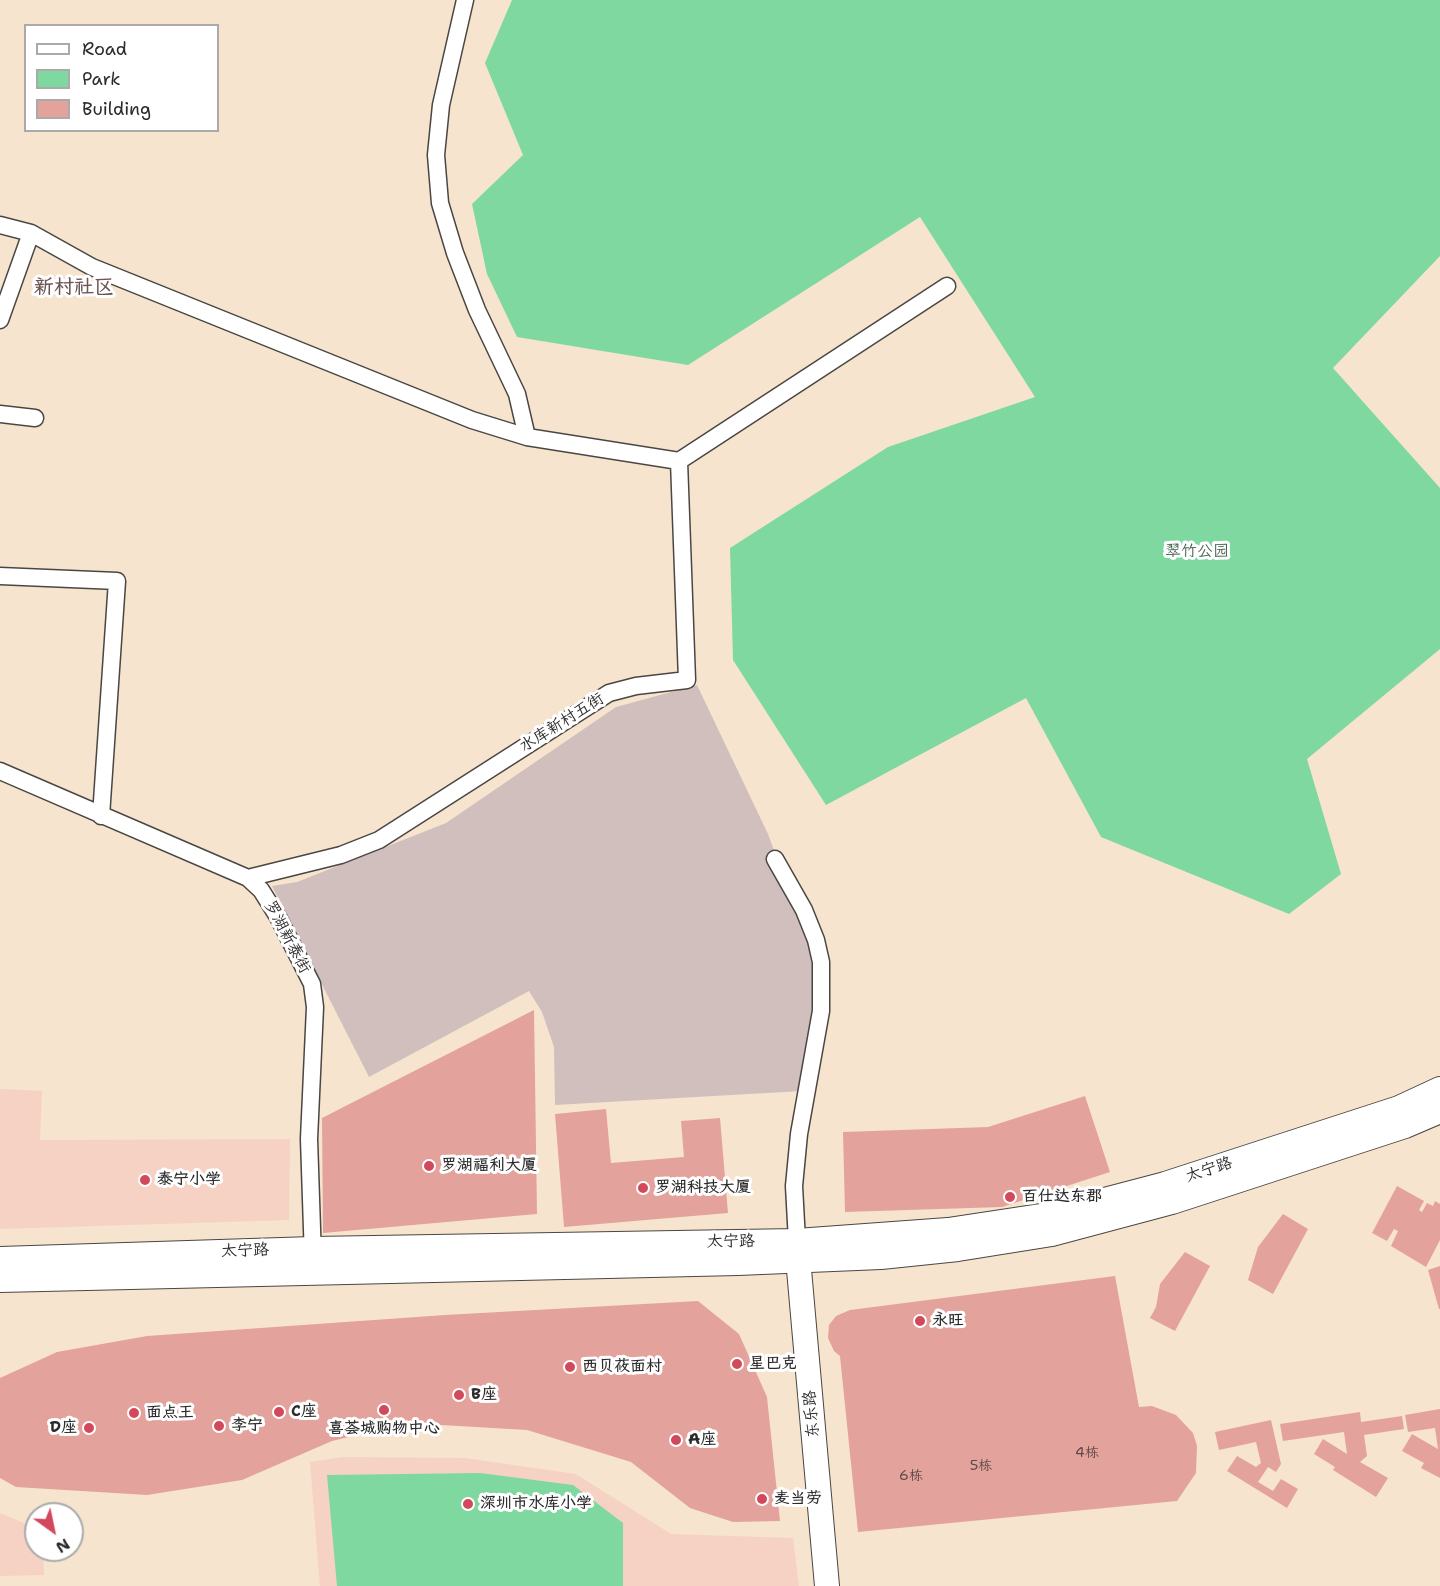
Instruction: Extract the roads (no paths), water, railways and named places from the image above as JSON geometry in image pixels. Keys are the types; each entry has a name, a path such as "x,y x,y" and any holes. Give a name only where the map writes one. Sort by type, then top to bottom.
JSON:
{"main road":[{"name":"太宁路","path":"798,1251 1047,1215 1165,1184 1287,1146 1399,1108 1440,1089"},
{"name":"太宁路","path":"0,1259 313,1260 798,1251 881,1257 1052,1234 1204,1192 1405,1126 1440,1111"},
{"name":"东乐路","path":"798,1251 827,1586"},
{"name":"太宁路","path":"0,1280 313,1260"}],"street":[{"path":"465,0 441,105 436,155 440,203 454,253 477,310 517,394 527,437"},
{"path":"0,225 31,233 92,267 472,420 527,437 679,461 947,286"},
{"path":"0,320 31,233"},
{"path":"0,414 35,417"},
{"name":"水库新村五街","path":"248,878 341,855 379,840 609,693 636,686 687,680 679,461"},
{"path":"0,576 117,581 101,816"},
{"name":"罗湖新泰街","path":"0,771 248,878 261,890 278,917 312,984 314,1066 309,1139 313,1260"},
{"path":"775,858 804,910 816,940 821,962 821,1011 799,1134 794,1186 798,1251"}],"place":[{"name":"罗湖福利大厦","path":"429,1166"},
{"name":"泰宁小学","path":"145,1180"},
{"name":"罗湖科技大厦","path":"643,1188"},
{"name":"百仕达东郡","path":"1010,1197"},
{"name":"永旺","path":"920,1321"},
{"name":"星巴克","path":"737,1364"},
{"name":"西贝莜面村","path":"570,1367"},
{"name":"B座","path":"459,1395"},
{"name":"喜荟城购物中心","path":"384,1410"},
{"name":"C座","path":"279,1412"},
{"name":"面点王","path":"134,1413"},
{"name":"李宁","path":"219,1426"},
{"name":"D座","path":"89,1428"},
{"name":"A座","path":"676,1440"},
{"name":"麦当劳","path":"762,1499"},
{"name":"深圳市水库小学","path":"468,1504"}],"district":[{"name":"新村社区","path":"74,288"}],"park label":[{"name":"翠竹公园","path":"1197,552"}]}
